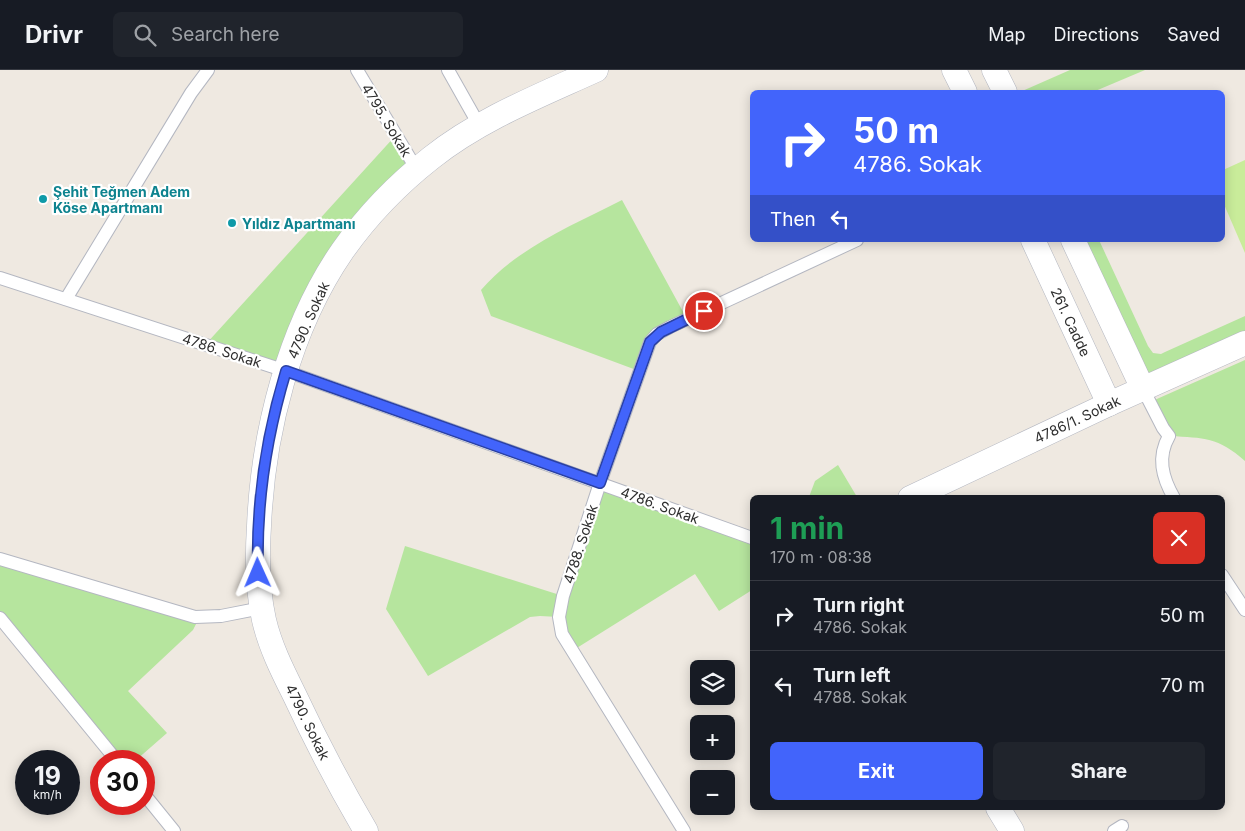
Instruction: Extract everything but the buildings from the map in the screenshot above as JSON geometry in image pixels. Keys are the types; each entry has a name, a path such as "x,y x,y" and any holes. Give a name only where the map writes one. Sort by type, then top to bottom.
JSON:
{"street":[{"name":"4790. Sokak","path":"366,831 321,748 292,689 270,639 262,608 258,560 262,483 270,429 286,371 304,322 322,285 342,251 383,202 444,148 479,125 596,70"},
{"path":"954,70 964,90"},
{"path":"994,70 1004,90"},
{"name":"261. Cadde","path":"1034,242 1109,404"},
{"path":"1075,242 1143,389"},
{"name":"4786/1. Sokak","path":"914,495 1245,343"},
{"path":"999,810 1012,831"}],"lane":[{"path":"66,299 186,102 208,70"},
{"name":"4795. Sokak","path":"357,70 417,170"},
{"path":"448,70 479,125"},
{"name":"4788. Sokak","path":"684,831 568,644 560,626 560,607 563,596 600,483 650,342 657,334 852,242"},
{"name":"4786. Sokak","path":"0,278 286,371 750,537"},
{"path":"1143,389 1169,436 1162,450 1163,472 1172,495"},
{"path":"0,559 195,617 221,616 262,608"},
{"path":"1225,580 1245,610"},
{"path":"0,618 108,750"},
{"path":"155,808 174,831"}],"green space":[{"path":"1070,70 1145,70 1098,90 1025,90"},
{"path":"396,135 417,170 362,225 286,371 205,345"},
{"path":"1245,160 1245,253 1225,207 1225,169"},
{"path":"622,200 687,319 661,332 639,371 491,316 481,290 495,275 511,262 565,228"},
{"path":"1074,242 1100,242 1153,353 1161,354 1245,316 1245,343 1143,389"},
{"path":"1245,360 1245,461 1227,447 1210,440 1170,436 1150,402"},
{"path":"838,465 856,495 810,495 815,481"},
{"path":"600,483 750,537 750,591 719,611 695,574 572,651 559,617 530,617 428,676 386,609 405,546 563,596"},
{"path":"0,559 199,618 193,630 128,691 167,733 148,750 108,750 0,618"}],"place":[{"name":"Şehit Teğmen Adem Köse Apartmanı","path":"43,199"},
{"name":"Yıldız Apartmanı","path":"232,223"}],"route":[{"path":"258,573 259,512 266,452 275,406 286,371 600,483 650,342 657,334 704,311"}]}
